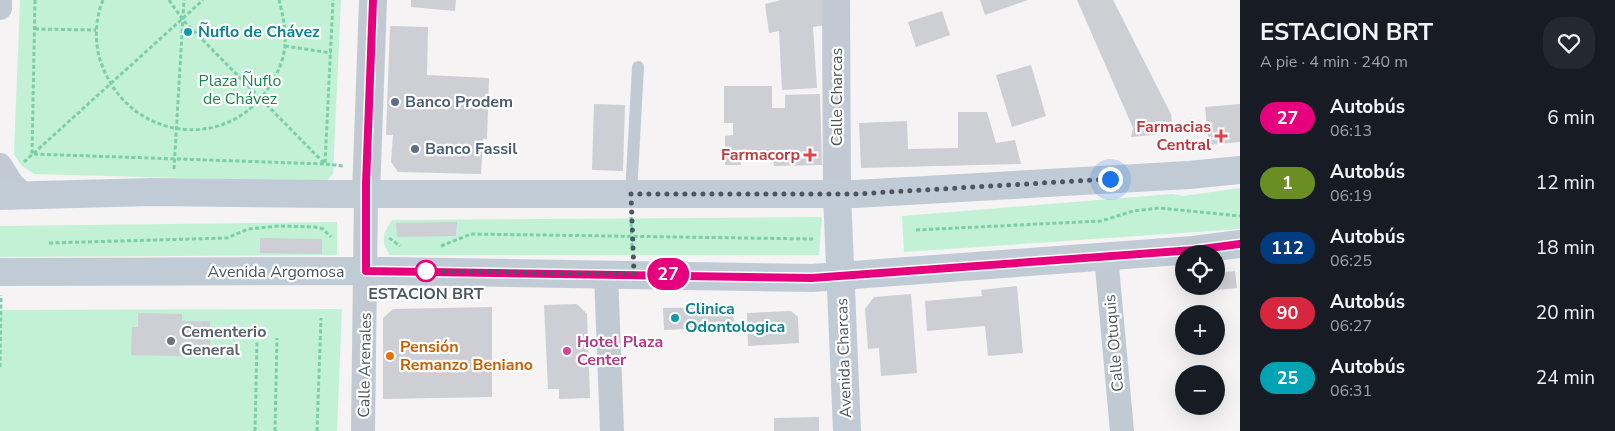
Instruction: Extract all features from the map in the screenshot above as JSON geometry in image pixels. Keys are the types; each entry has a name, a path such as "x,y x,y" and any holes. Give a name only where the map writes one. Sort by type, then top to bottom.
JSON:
{"main road":[{"path":"8,184 175,192 366,181 631,194 837,195 1189,175 1240,170"},
{"name":"Avenida Charcas","path":"837,195 842,276 847,431"},
{"name":"Avenida Argomosa","path":"1,272 366,271 812,278 1194,250 1240,244"},
{"path":"812,278 827,288 843,312"}],"street":[{"path":"0,0 0,8"},
{"name":"Calle Arenales","path":"363,431 366,181 373,0"},
{"name":"Calle Charcas","path":"836,0 837,195"},
{"name":"Calle Otuquis","path":"1106,256 1122,431"},
{"path":"606,274 612,431"}],"lane":[{"path":"631,194 638,67"}],"path":[{"path":"32,154 35,0"},
{"path":"103,0 96,30 99,59 110,85 127,106 150,121 175,129 207,129 236,118 261,99 277,74 285,46 285,21 279,0"},
{"path":"169,0 183,20 325,164"},
{"path":"175,192 175,129 184,0"},
{"path":"8,184 32,154 203,0"},
{"path":"325,164 333,0"},
{"path":"35,29 96,30"},
{"path":"285,46 331,53"},
{"path":"32,154 325,164 366,181"},
{"path":"631,194 634,274"},
{"path":"916,230 1101,221 1133,211 1159,208 1240,216"},
{"path":"49,243 227,238 248,229 270,226 315,227 323,229 331,238"},
{"path":"432,248 455,242 471,234 814,240"},
{"path":"388,238 400,246 409,247"},
{"path":"0,367 1,272"},
{"path":"317,431 321,318"},
{"path":"275,431 277,338"},
{"path":"255,431 257,340"}],"green space":[{"name":"Plaza Ñuflo de Chávez","path":"20,0 341,0 333,174 326,182 34,174 21,165 14,154"},
{"path":"1240,188 1240,229 904,252 902,216 1172,194 1183,196"},
{"path":"822,217 819,255 390,255 384,242 386,229 392,220"},
{"path":"337,222 337,255 0,257 0,226"},
{"path":"342,309 337,431 0,431 0,310"}],"building":[{"path":"411,0 456,0 455,11 411,7"},
{"path":"781,0 822,0 826,25 813,27 817,88 782,90 779,31 769,33 765,4"},
{"path":"980,0 1028,0 985,15"},
{"path":"1077,0 1113,0 1171,114 1173,133 1131,137 1133,128"},
{"path":"942,11 950,35 916,47 908,22"},
{"path":"390,26 428,27 427,75 489,78 487,139 483,139 481,174 398,172 391,162 393,135 386,135"},
{"path":"1031,65 1046,116 1012,127 996,75"},
{"path":"724,86 772,86 772,108 785,108 785,95 820,94 822,165 774,166 772,156 741,156 741,165 725,165 725,136 733,135 733,123 724,123"},
{"path":"594,104 625,105 623,171 592,170"},
{"path":"1240,104 1240,142 1209,145 1205,107"},
{"path":"958,112 987,112 996,143 1015,140 1021,164 861,168 859,123 907,121 908,149 958,148"},
{"name":"ESTACION BRT","path":"457,222 456,236 397,237 396,223"},
{"path":"260,238 322,239 322,254 260,253"},
{"path":"1235,271 1237,288 1225,289 1225,272"},
{"path":"1017,286 1023,353 988,356 985,326 927,331 925,301 982,296 981,290"},
{"path":"911,294 917,373 881,376 879,348 868,349 865,309 874,297"},
{"name":"Hotel Plaza Center","path":"577,304 587,314 590,398 559,399 559,389 548,389 544,305"},
{"path":"492,307 492,397 383,399 383,318 393,309"},
{"path":"733,307 734,327 664,330 663,308"},
{"path":"791,311 798,317 799,343 748,346 747,313"},
{"name":"Cementerio General","path":"138,313 182,314 182,321 210,321 210,357 131,355 132,327 138,327"},
{"path":"819,417 819,431 774,431 774,418"}],"bus line":[{"name":"27","path":"373,0 366,183 366,271 812,278 917,268 1194,250 1240,244"}],"place":[{"name":"Ñuflo de Chávez","path":"188,32"},
{"name":"Banco Prodem","path":"395,102"},
{"name":"Farmacias Central","path":"1221,136"},
{"name":"Banco Fassil","path":"415,149"},
{"name":"Farmacorp","path":"810,155"},
{"name":"ESTACION BRT","path":"426,271"},
{"name":"Clinica Odontologica","path":"675,318"},
{"name":"Cementerio General","path":"171,341"},
{"name":"Hotel Plaza Center","path":"567,351"},
{"name":"Pensión Remanzo Beniano","path":"390,356"}],"route":[{"path":"426,271 634,274 632,263 631,194 855,194 1110,179"}]}
